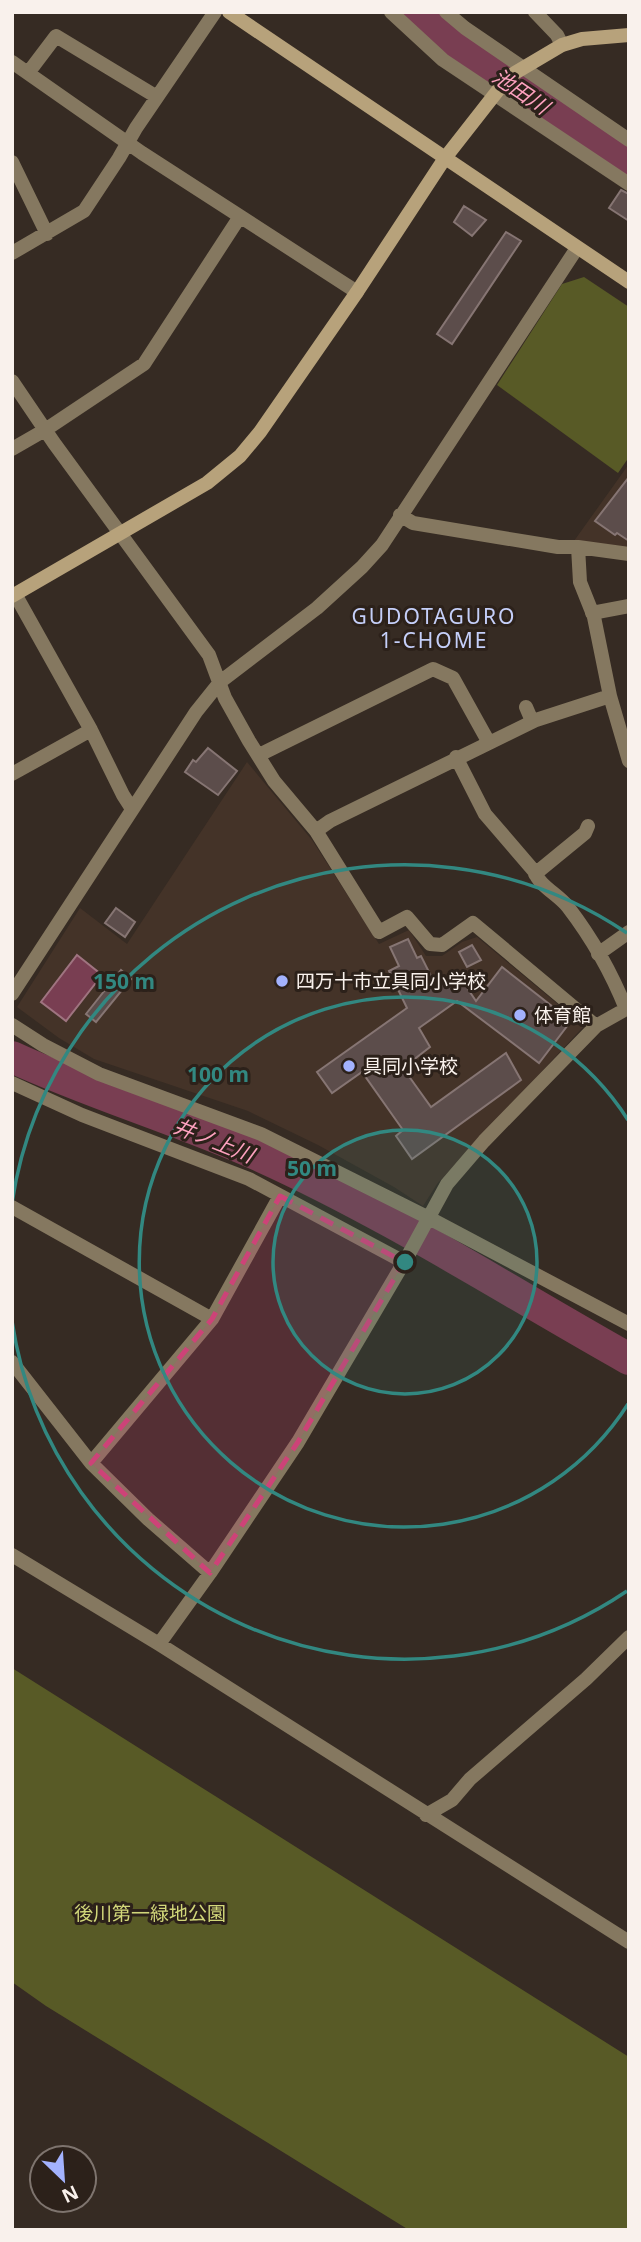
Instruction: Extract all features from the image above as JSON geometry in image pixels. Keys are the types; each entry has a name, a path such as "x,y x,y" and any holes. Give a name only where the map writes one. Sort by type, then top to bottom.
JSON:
{"street":[{"path":"12,253 84,211 215,12"},
{"path":"229,12 629,282"},
{"path":"391,12 443,60 497,91 629,184"},
{"path":"446,12 519,71 629,140"},
{"path":"535,12 557,35 562,45"},
{"path":"132,809 14,595 207,483 240,456 260,432 357,292 445,158 497,91 519,71 562,45 582,39 629,35"},
{"path":"28,73 56,36 157,97"},
{"path":"12,62 239,218 357,292"},
{"path":"12,162 47,234"},
{"path":"12,449 145,365 239,218"},
{"path":"12,994 196,712 220,681 317,608 382,545 577,248"},
{"path":"12,382 209,655 225,698 259,755 275,781 316,831 379,932 407,917 430,944 442,945 473,923 596,1026"},
{"path":"400,515 412,523 546,546 629,554"},
{"path":"578,547 580,582 592,612 610,696 629,761"},
{"path":"592,612 629,606"},
{"path":"259,755 433,669 453,678 488,741"},
{"path":"316,831 330,821 488,741 532,721 610,696"},
{"path":"526,707 532,721"},
{"path":"12,774 90,730"},
{"path":"159,1644 298,1442 447,1184 484,1141 596,1026 628,1009 598,954 567,906 537,878 485,814 456,757"},
{"path":"535,874 585,833 588,826"},
{"path":"598,954 629,932"},
{"path":"12,1025 43,1045 99,1074 261,1134 629,1324"},
{"path":"12,1083 82,1115 248,1179 407,1257"},
{"path":"91,1463 212,1319 280,1196"},
{"path":"12,1207 212,1319"},
{"path":"12,1362 91,1463 148,1519 210,1573"},
{"path":"12,1555 159,1644 629,1942"},
{"path":"426,1815 452,1800 470,1779 586,1679 629,1637"}],"highlighted area":[{"path":"280,1196 404,1262 298,1442 210,1573 91,1463 212,1319"}],"shaded area":[{"path":"629,464 629,547 574,541"},
{"name":"四万十市立具同小学校","path":"247,762 312,840 379,944 409,930 426,956 442,956 462,942 477,937 584,1026 437,1184 423,1206 318,1145 248,1111 94,1059 59,1038 17,1007 80,908 127,944"},
{"path":"77,955 102,975 66,1021 41,1002"}],"green space":[{"path":"584,277 629,307 629,457 618,473 497,385 562,284"},
{"name":"後川第一緑地公園","path":"12,1668 629,2057 629,2230 409,2230 46,2006 12,1982"}],"building":[{"path":"621,190 629,194 629,221 609,208"},
{"path":"464,206 486,220 472,236 454,222"},
{"path":"506,232 521,241 452,344 437,334"},
{"path":"629,477 629,541 595,521"},
{"path":"208,748 237,771 218,795 185,772 193,760 196,762"},
{"path":"116,908 135,922 125,937 105,923"},
{"path":"408,939 417,958 421,956 437,988 457,973 476,1001 502,967 571,1021 539,1063 457,1001 419,1028 430,1047 403,1068 431,1107 506,1053 521,1080 412,1159 396,1136 403,1130 362,1072 332,1093 317,1072 407,1008 389,971 399,966 390,947"},
{"path":"472,945 481,960 467,967 459,952"},
{"path":"121,970 131,979 96,1022 86,1014"}],"waterway":[{"name":"池田川","path":"417,12 427,23 484,66 629,164"},
{"name":"井ノ上川","path":"12,1057 228,1142 306,1178 400,1227 629,1359"}],"place":[{"name":"四万十市立具同小学校","path":"282,981"},
{"name":"体育館","path":"520,1015"},
{"name":"具同小学校","path":"349,1066"}],"district":[{"name":"GUDOTAGURO 1-CHOME","path":"434,628"}]}
